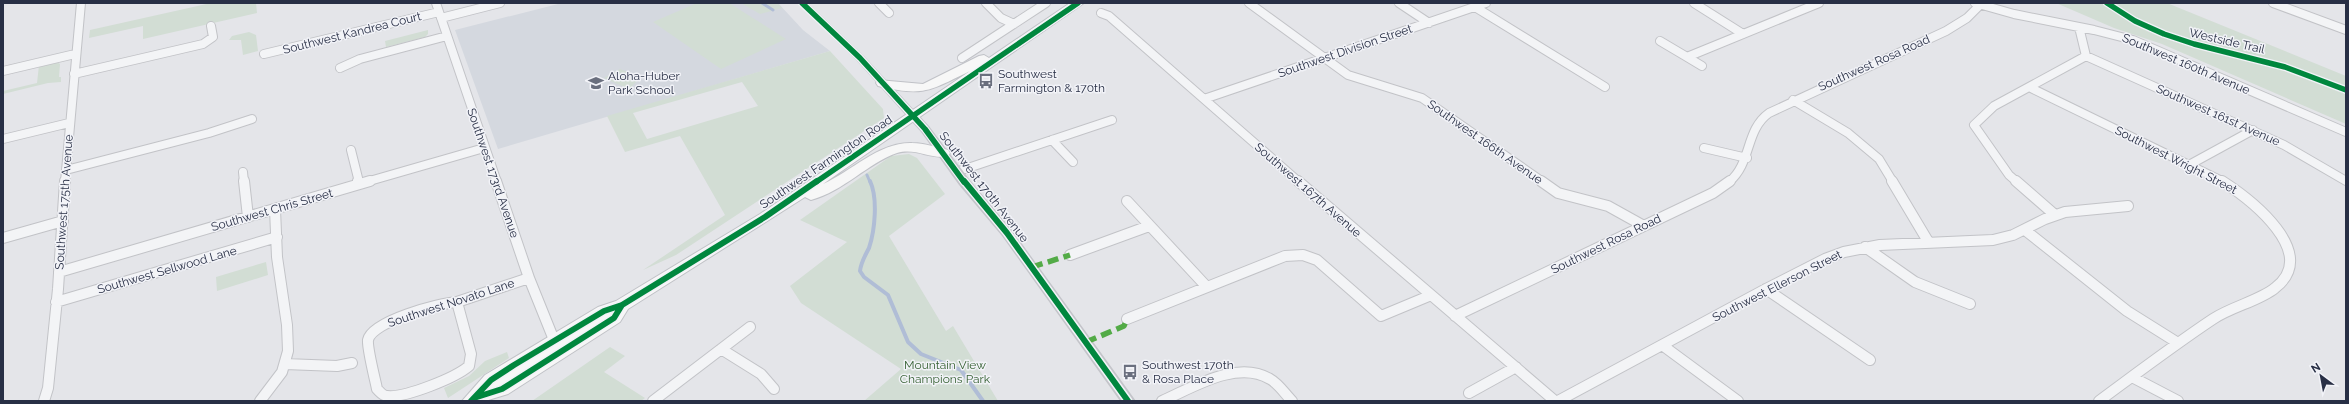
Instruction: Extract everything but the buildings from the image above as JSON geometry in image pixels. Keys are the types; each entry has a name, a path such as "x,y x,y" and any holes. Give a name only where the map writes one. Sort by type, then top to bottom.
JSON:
{"main road":[{"name":"Southwest 170th Avenue","path":"802,3 860,58 914,116 956,172 1007,233 1128,401"},
{"name":"Southwest Farmington Road","path":"474,399 491,380 554,340 604,311 622,305 765,217 1078,3"},
{"path":"883,83 906,88 931,86 958,70 1014,46"},
{"path":"765,217 844,179 892,148 912,146 943,153"},
{"name":"Southwest Farmington Road","path":"474,399 502,389 614,318 622,305"}],"street":[{"name":"Southwest 175th Avenue","path":"44,401 48,388 60,272 75,54 81,3"},
{"name":"Southwest 173rd Avenue","path":"436,3 529,278 554,340"},
{"name":"Southwest Kandrea Court","path":"264,54 500,3"},
{"path":"879,3 889,13"},
{"path":"986,3 1002,18 1014,24"},
{"path":"962,58 1046,3"},
{"name":"Southwest 166th Avenue","path":"1249,3 1348,75 1363,82 1422,98 1558,193 1608,206 1644,226"},
{"path":"1399,3 1429,22"},
{"name":"Southwest Division Street","path":"1204,99 1486,3"},
{"path":"1694,3 1712,12 1726,24 1742,34"},
{"path":"1688,57 1819,3"},
{"path":"2273,3 2346,30"},
{"name":"Southwest 160th Avenue","path":"1977,4 2025,17 2079,27 2133,40 2346,132"},
{"name":"Southwest Rosa Road","path":"1455,316 1727,185 1735,179 1747,158 1753,131 1758,122 1776,108 1946,31 1967,18 1977,4"},
{"path":"1475,7 1605,87"},
{"name":"Southwest 167th Avenue","path":"1101,13 1109,16 1429,296 1455,316 1555,401"},
{"path":"74,74 199,45 213,37 211,26"},
{"path":"2055,215 2010,175 1974,125 1985,111 1993,105 2031,88 2086,56 2079,27"},
{"path":"340,68 360,59 447,36"},
{"path":"1660,41 1702,66"},
{"path":"3,70 75,54"},
{"name":"Southwest 161st Avenue","path":"2086,56 2253,130 2314,161 2346,181"},
{"name":"Southwest Wright Street","path":"2031,88 2189,165 2234,190 2259,209 2275,226 2285,242 2290,264 2288,274 2273,290 2231,307 2098,401"},
{"path":"1793,100 1848,132 1879,159 1929,243"},
{"path":"66,170 209,133 252,119"},
{"path":"956,172 1112,120"},
{"path":"3,139 70,123"},
{"path":"2189,165 2253,130"},
{"path":"1052,140 1073,162"},
{"name":"Southwest Chris Street","path":"60,272 484,148"},
{"path":"1704,148 1747,158"},
{"path":"351,150 359,184"},
{"path":"243,172 248,217"},
{"path":"1127,201 1206,286"},
{"name":"Southwest Ellerson Street","path":"1558,401 1766,289 1825,259 1865,247 1993,240 2025,230 2055,215 2088,208 2128,206"},
{"path":"260,401 279,376 285,364 288,346 277,258 275,209"},
{"path":"3,238 63,221"},
{"path":"1070,255 1149,226"},
{"path":"2025,230 2128,312 2178,343"},
{"name":"Southwest Sellwood Lane","path":"56,302 277,237"},
{"path":"1865,247 1915,282 1970,304"},
{"path":"1127,319 1206,286 1285,256 1295,254 1317,260 1381,316 1429,296"},
{"name":"Southwest Novato Lane","path":"457,302 471,354 472,360 468,366 455,375 402,394 385,396 377,389 368,340 373,331 386,322 444,303 457,302 529,278"},
{"path":"1766,289 1870,360"},
{"path":"653,401 750,327"},
{"path":"1662,346 1738,401"},
{"path":"720,349 761,374 774,389"},
{"path":"285,364 337,366 352,363"},
{"path":"1469,393 1516,368"},
{"path":"1162,401 1216,378 1250,372 1269,378 1292,401"},
{"path":"2132,376 2178,401"}],"shaded area":[{"name":"Aloha-Huber Park School","path":"562,3 778,3 803,30 830,51 498,149 455,30"}],"green space":[{"path":"211,3 256,3 257,13 143,39 143,26 89,38 90,30"},
{"path":"697,3 729,3 786,39 721,69 653,22"},
{"path":"741,3 778,3 782,8 760,14"},
{"path":"2056,3 2167,3 2346,76 2346,124 2162,44 2114,28"},
{"path":"428,30 428,34 425,37 386,47 385,41"},
{"path":"249,32 256,35 258,51 243,55 241,40 229,40 232,36"},
{"path":"830,51 883,109 884,118 676,255 643,270 725,215 680,136 625,152 607,116","holes":["742,82 758,106 647,139 633,113"]},
{"path":"57,62 60,64 59,77 61,77 61,82 48,83 3,94 3,91 37,83 39,65"},
{"path":"620,69 635,75 639,79 629,89 604,78"},
{"name":"Mountain View Champions Park","path":"909,154 917,158 945,194 889,236 946,331 953,326 998,401 864,401 901,369 801,303 790,286 847,242 800,220 891,156"},
{"path":"266,262 268,275 217,291 216,277"},
{"path":"610,347 625,356 604,372 645,398 641,401 532,401"},
{"path":"507,352 509,358 448,398 444,388 469,376 485,361"}],"waterway":[{"path":"762,3 773,10"},
{"path":"867,175 870,182"},
{"path":"870,181 874,196 875,214 869,248 862,262 860,271 864,277 888,295 908,342 921,354 961,370 983,401"}],"marked path":[{"path":"1032,267 1070,255"},
{"path":"1086,342 1124,326 1127,319"}],"cycle path":[{"path":"802,3 860,58 925,129 964,182 1007,233 1128,401"},
{"path":"471,401 491,380 514,365 604,311 622,305 765,217 1078,3"},
{"name":"Westside Trail","path":"2107,3 2135,21 2164,34 2194,44 2285,67 2316,77 2346,90"},
{"path":"477,397 502,389 614,318 622,305"}],"place":[{"name":"Southwest Farmington & 170th","path":"986,81"},
{"name":"Aloha-Huber Park School","path":"596,83"},
{"name":"Southwest 170th & Rosa Place","path":"1130,372"}]}
